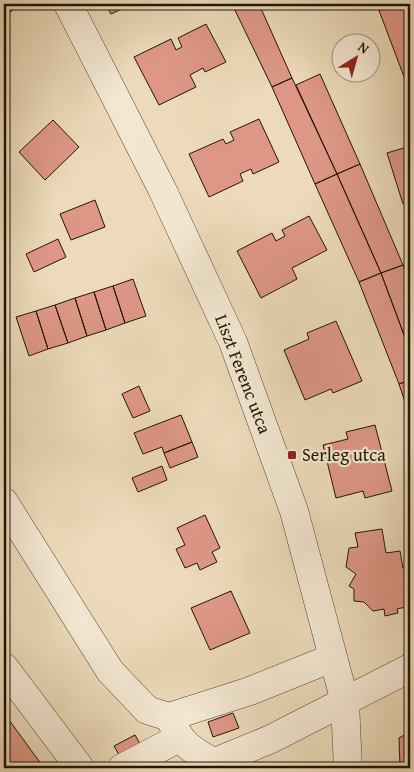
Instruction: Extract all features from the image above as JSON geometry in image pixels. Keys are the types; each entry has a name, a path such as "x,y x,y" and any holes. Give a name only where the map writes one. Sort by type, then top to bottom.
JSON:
{"street":[{"name":"Liszt Ferenc utca","path":"68,4 158,182 233,342 294,511 345,702 348,768"},
{"path":"4,502 13,530 110,671 147,710 174,728 207,765 271,739 410,668"},
{"path":"122,768 174,728 250,691 332,658"},
{"path":"4,667 80,768"}],"building":[{"path":"4,4 17,4 19,5 4,17"},
{"path":"106,4 132,4 111,14"},
{"path":"232,4 259,4 292,78 272,87"},
{"path":"410,4 410,81 406,82 377,5"},
{"path":"206,24 226,62 205,72 203,68 190,75 196,87 159,105 134,57 171,39 176,50 182,47 178,38"},
{"path":"320,74 360,164 337,174 296,85"},
{"path":"292,78 337,174 315,184 272,87"},
{"path":"259,119 279,162 253,174 251,169 240,174 243,181 209,197 189,154 223,139 226,144 234,140 230,132"},
{"path":"53,120 79,147 45,180 19,152"},
{"path":"410,146 410,202 403,204 387,153"},
{"path":"360,164 403,265 381,273 337,174"},
{"path":"337,174 381,273 359,282 315,184"},
{"path":"95,200 105,227 71,240 60,214"},
{"path":"309,216 327,250 292,268 297,279 261,298 237,251 272,233 276,241 285,236 282,230"},
{"path":"58,239 66,257 34,272 26,254"},
{"path":"403,265 410,285 410,351 381,273"},
{"path":"381,273 410,351 410,380 399,384 359,282"},
{"path":"133,279 146,316 125,323 113,286"},
{"path":"113,286 125,323 106,330 94,292"},
{"path":"94,292 106,330 87,336 75,298"},
{"path":"75,298 87,336 68,343 55,305"},
{"path":"55,305 68,343 48,349 36,311"},
{"path":"36,311 48,349 29,356 16,317"},
{"path":"336,321 362,381 333,393 331,389 305,400 284,350 309,339 307,333"},
{"path":"410,380 410,417 399,384"},
{"path":"139,386 150,411 133,418 122,394"},
{"path":"181,415 192,442 164,453 162,447 143,454 134,433"},
{"path":"375,425 392,491 365,498 363,491 336,498 323,445 348,439 346,432"},
{"path":"192,442 198,457 170,468 164,453"},
{"path":"162,466 167,480 138,492 132,478"},
{"path":"205,515 220,548 212,552 217,562 200,570 197,563 185,568 176,549 185,545 177,528"},
{"path":"382,529 386,553 400,551 403,568 410,567 410,606 397,609 398,613 385,616 384,609 373,611 364,602 354,601 354,589 349,586 356,574 346,567 349,548 358,547 355,533"},
{"path":"231,591 250,633 210,650 191,608"},
{"path":"4,713 44,768 4,768"},
{"path":"233,713 239,728 213,737 208,722"},
{"path":"410,732 410,768 400,768 399,738"},
{"path":"135,735 144,751 123,762 114,746"}],"place":[{"name":"Serleg utca","path":"292,455"}]}
